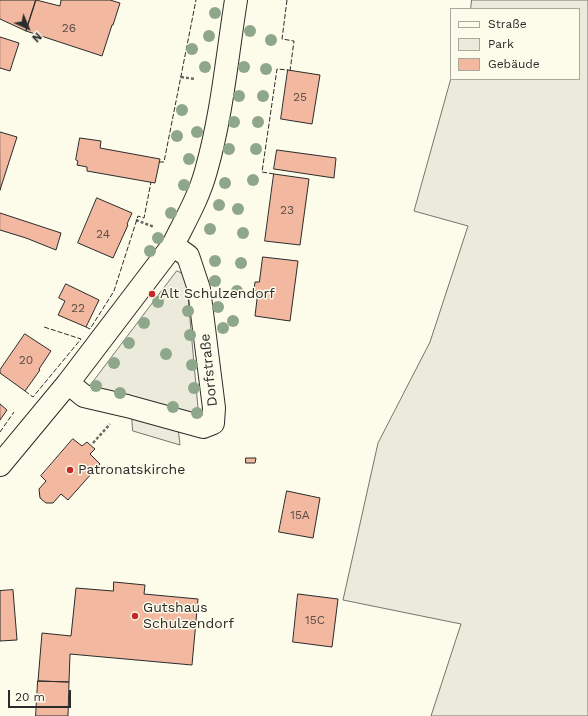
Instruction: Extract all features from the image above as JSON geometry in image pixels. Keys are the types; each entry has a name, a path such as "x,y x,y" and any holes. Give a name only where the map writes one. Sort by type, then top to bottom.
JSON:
{"street":[{"path":"0,465 68,383 173,245 194,204 206,172 220,106 236,0"},
{"name":"Dorfstraße","path":"68,383 84,396 203,426 213,423 214,408 199,288 188,256 173,245"}],"path":[{"path":"181,77 195,79"},
{"path":"136,220 154,227"}],"green space":[{"path":"472,0 588,0 588,716 431,716 461,624 343,600 378,443 430,342 468,226 414,211 450,80 580,80 580,8 471,8"},
{"path":"177,271 186,275 199,419 87,390"}],"shaded area":[{"path":"132,416 178,428 180,445 133,431"}],"building":[{"path":"0,0 36,0 26,31 0,19"},
{"path":"36,0 60,6 61,0 110,0 120,3 102,56 26,31"},
{"path":"0,37 19,43 10,71 0,68"},
{"path":"288,70 320,75 312,124 281,119"},
{"path":"0,132 17,137 0,190"},
{"path":"80,138 101,141 100,148 160,159 155,183 87,171 87,167 77,165 78,161 76,160"},
{"path":"277,150 336,158 334,178 274,169"},
{"path":"274,174 309,179 300,245 265,241"},
{"path":"97,198 132,213 113,258 78,243"},
{"path":"0,213 61,233 56,250 26,238 0,230"},
{"path":"263,257 298,261 290,321 255,316 258,291 254,290 255,282 259,282"},
{"path":"66,284 99,300 86,327 58,315 65,301 59,298"},
{"path":"25,334 51,351 25,391 0,373 0,370"},
{"path":"0,404 7,410 0,420"},
{"name":"Patronatskirche","path":"73,439 82,446 87,442 95,449 90,454 100,464 68,500 61,494 53,503 46,503 40,498 39,489 46,481 41,476"},
{"path":"246,458 256,458 255,463 246,463"},
{"path":"287,491 320,498 313,538 279,532"},
{"name":"Gutshaus Schulzendorf","path":"114,582 145,585 144,594 198,599 192,665 70,654 69,682 38,681 42,633 71,636 76,588 113,591"},
{"path":"13,590 17,640 0,641 0,591"},
{"path":"298,594 338,599 332,647 293,642"},
{"path":"38,681 69,682 68,716 36,716"}],"fence":[{"path":"159,162 164,162 196,0"},
{"path":"287,0 282,39 294,41 290,71"},
{"path":"274,174 262,172 277,69 288,70"},
{"path":"86,327 90,329 114,291 138,216 144,218 151,182"},
{"path":"25,391 33,397 81,339 44,327"},
{"path":"0,432 14,412"}],"place":[{"name":"Alt Schulzendorf","path":"152,294"},
{"name":"Patronatskirche","path":"70,470"},
{"name":"Gutshaus Schulzendorf","path":"135,616"}]}
